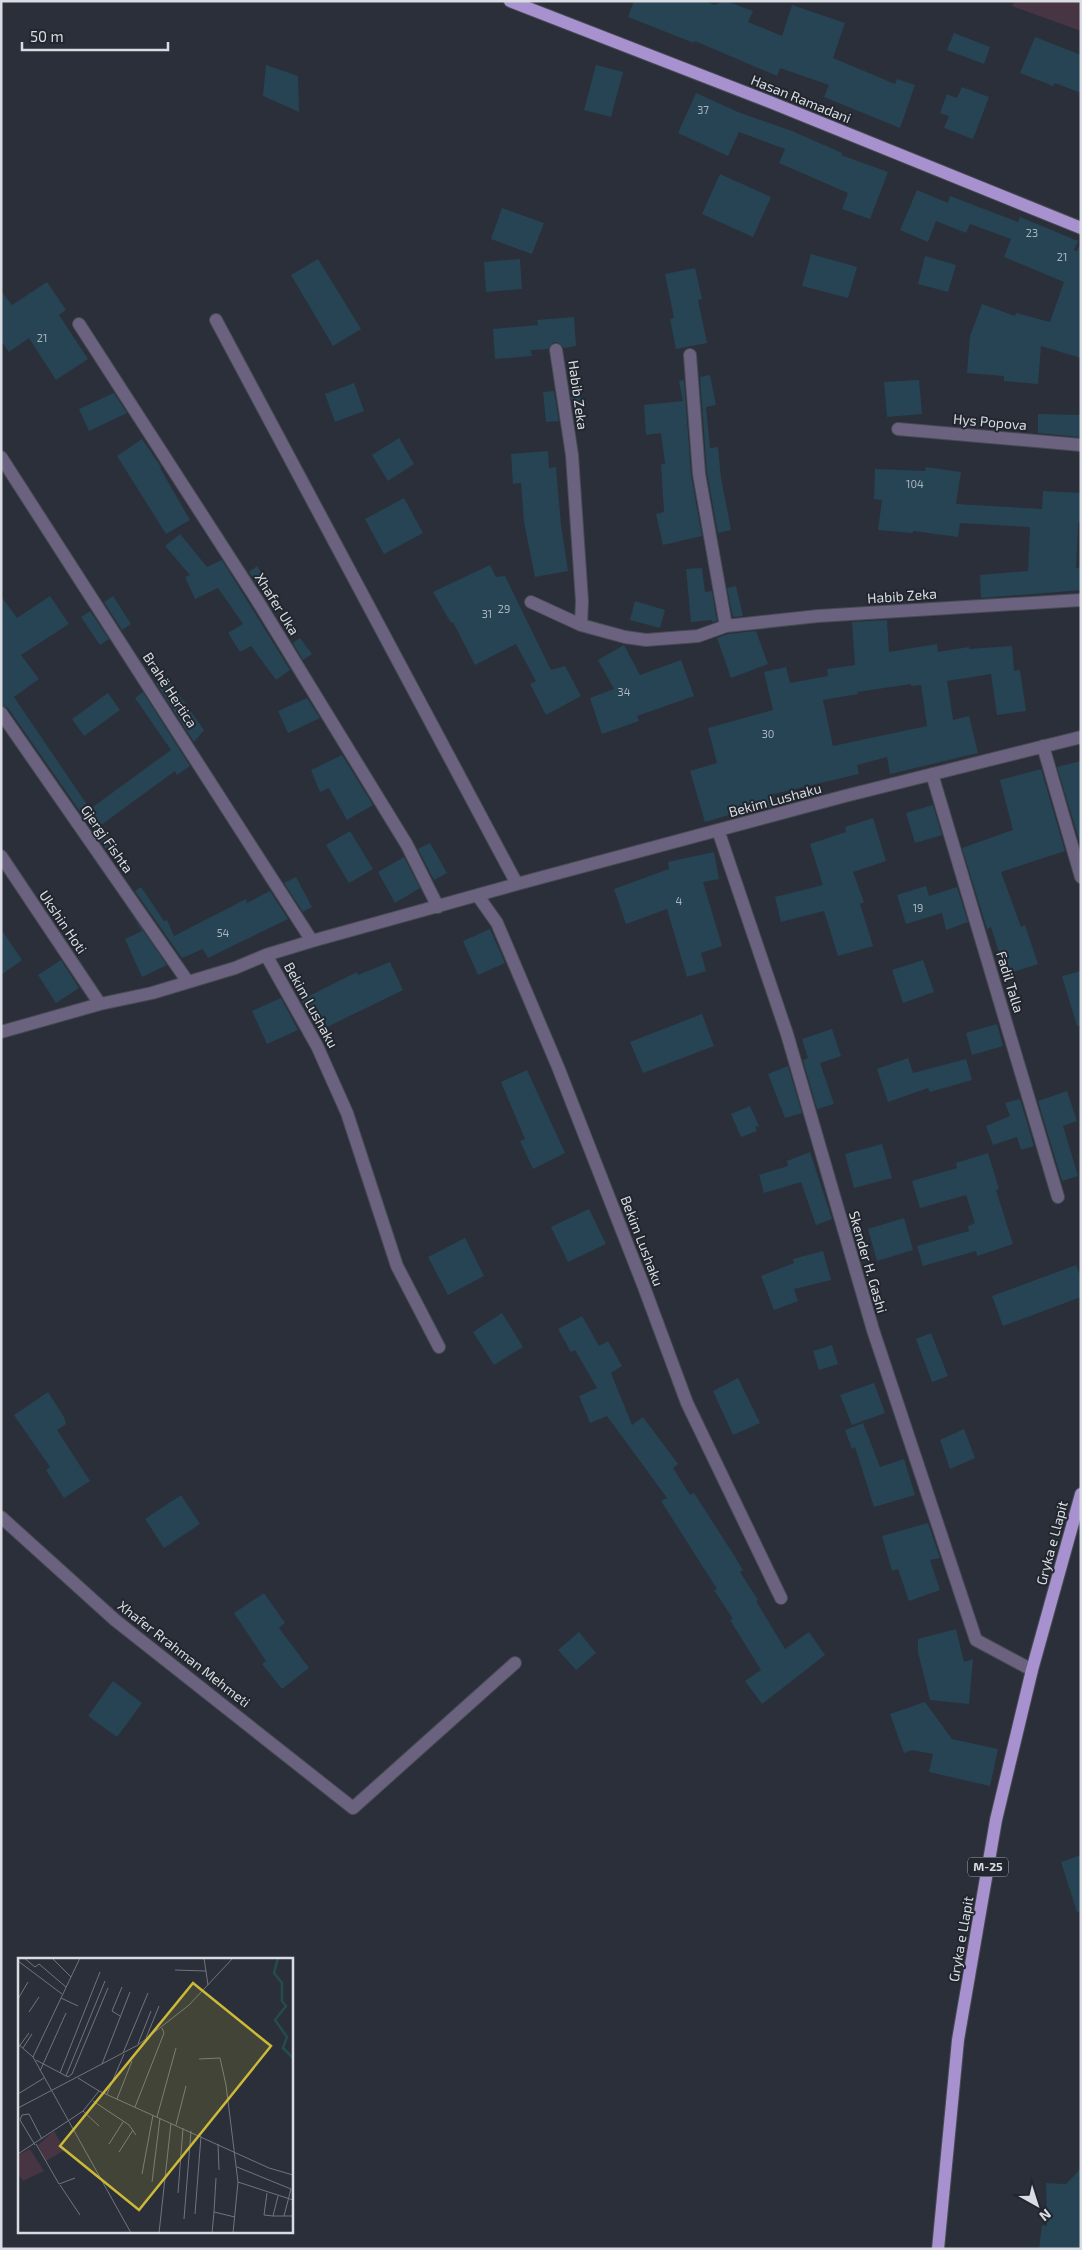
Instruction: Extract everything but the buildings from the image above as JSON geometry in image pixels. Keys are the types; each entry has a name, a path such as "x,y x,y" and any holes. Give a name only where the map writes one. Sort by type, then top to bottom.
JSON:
{"main road":[{"name":"Hasan Ramadani","path":"510,1 817,121 1081,228"},
{"name":"Gryka e Llapit","path":"938,2249 958,2040 996,1820 1032,1670 1081,1494"}],"street":[{"path":"216,320 517,884"},
{"name":"Xhafer Uka","path":"79,324 257,600 407,845 438,907"},
{"name":"Habib Zeka","path":"556,350 572,455 582,601 581,625"},
{"path":"690,355 699,474 726,626"},
{"name":"Hys Popova","path":"898,430 1081,445"},
{"name":"Brahë Hertica","path":"1,458 312,941"},
{"name":"Habib Zeka","path":"531,602 581,625 625,637 646,640 698,636 726,626 818,616 1081,600"},
{"name":"Gjergj Fishta","path":"1,713 188,982"},
{"name":"Bekim Lushaku","path":"1,1032 100,1004 152,993 235,968 266,955 312,941 517,884 932,774 1081,737"},
{"path":"1043,746 1081,877"},
{"name":"Fadil Talla","path":"932,774 1058,1197"},
{"name":"Skender H. Gashi","path":"718,830 787,1034 873,1330 976,1640 1032,1670"},
{"name":"Ukshin Hoti","path":"1,856 100,1004"},
{"name":"Bekim Lushaku","path":"478,896 497,923 558,1067 644,1286 687,1403 781,1598"},
{"name":"Bekim Lushaku","path":"266,955 318,1046 347,1113 397,1266 439,1347"},
{"name":"Xhafer Rrahman Mehmeti","path":"1,1517 115,1620 353,1808 515,1663"}],"shaded area":[{"path":"1014,1 1081,1 1081,31 1012,6"}]}
